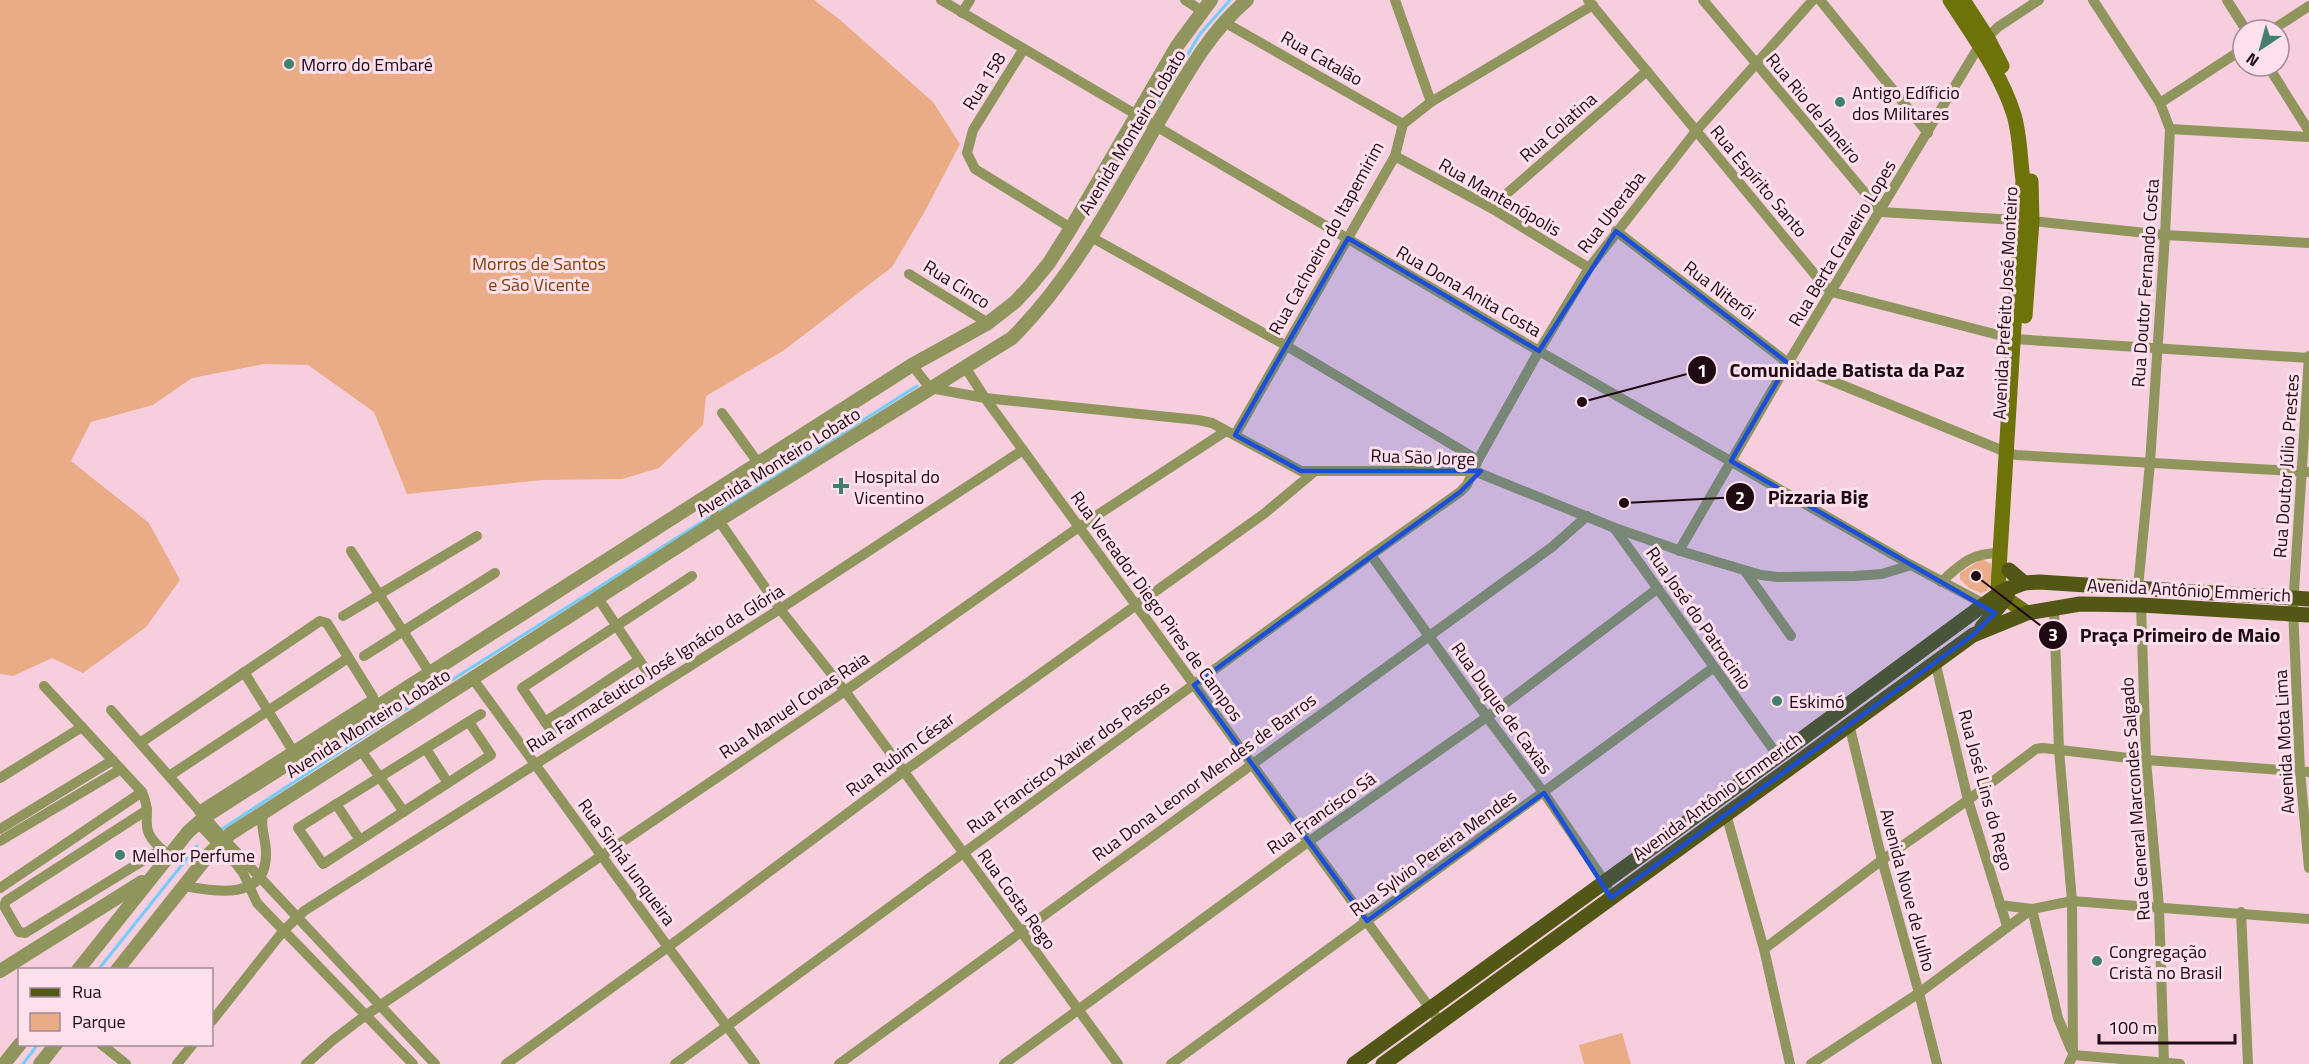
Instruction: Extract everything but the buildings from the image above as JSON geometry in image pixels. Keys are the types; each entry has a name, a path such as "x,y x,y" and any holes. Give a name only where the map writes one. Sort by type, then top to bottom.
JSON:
{"main road":[{"name":"Avenida Prefeito José Monteiro","path":"1950,0 1983,42"},
{"name":"Avenida Prefeito José Monteiro","path":"1963,0 1983,42 2023,111 2028,134 2031,175 2026,221 2004,571"},
{"name":"Avenida Prefeito José Monteiro","path":"2004,571 2000,552 2011,453"},
{"path":"2004,571 1998,586 2010,590"},
{"path":"2004,571 2010,590 2026,613"},
{"name":"Avenida Antônio Emmerich","path":"2010,590 2061,583 2301,599"},
{"path":"1973,635 1990,609 2010,590"},
{"name":"Avenida Antônio Emmerich","path":"1383,1064 1973,635 2026,613 2092,603 2141,604 2301,615"},
{"name":"Avenida Antônio Emmerich","path":"1354,1064 1778,756 1990,609"},
{"path":"1530,937 1541,951"}],"street":[{"name":"Rua Dona Anita Costa","path":"941,0 1539,351 1911,566 1990,609"},
{"path":"962,13 970,0"},
{"path":"1185,0 1207,5"},
{"name":"Avenida Monteiro Lobato","path":"118,968 221,842 264,811 473,679 717,518 1012,338 1050,296 1091,237 1154,126 1187,74 1224,22 1247,0"},
{"path":"1395,0 1431,102"},
{"name":"Rua Rio de Janeiro","path":"1703,0 1881,212"},
{"name":"Rua Uberaba","path":"1476,465 1539,351 1589,268 1696,131 1813,0"},
{"path":"1820,0 1928,133"},
{"path":"1983,42 2009,19 2039,0"},
{"name":"Rua Doutor Fernando Costa","path":"2093,0 2160,103 2170,129 2166,235 2150,463 2138,588"},
{"path":"2227,0 2238,18"},
{"path":"1403,124 1431,102 1590,3"},
{"name":"Rua Espírito Santo","path":"1590,3 1832,292"},
{"name":"Avenida Monteiro Lobato","path":"79,968 152,876 165,853 200,817 705,501 759,464 988,323 1015,302 1049,263 1177,46 1207,5"},
{"path":"2290,18 2309,6"},
{"name":"Rua Catalão","path":"1224,22 1403,124"},
{"name":"Rua Berta Craveiro Lopes","path":"1679,551 1788,363 1983,42"},
{"name":"Rua 158","path":"1023,50 973,130 967,153 975,169 1071,228"},
{"path":"2160,103 2231,57"},
{"name":"Rua Colatina","path":"1493,209 1503,197 1647,71"},
{"path":"2276,78 2309,131"},
{"name":"Rua Cachoeiro do Itapemirim","path":"1230,433 1285,345 1395,156 1403,124"},
{"path":"2170,129 2309,137"},
{"name":"Rua Mantenópolis","path":"1395,156 1493,209 1589,268"},
{"path":"1881,212 2026,221 2166,235 2309,243"},
{"name":"Rua Niterói","path":"1616,231 1788,363 2011,453 2305,472"},
{"path":"1091,237 1285,345 1476,465"},
{"name":"Rua Cinco","path":"909,274 988,323"},
{"path":"1832,292 2018,339 2309,357"},
{"name":"Rua Doutor Júlio Prestes","path":"2301,615 2309,357"},
{"path":"914,367 929,387"},
{"name":"Rua Vereador Diego Pires de Campos","path":"965,367 985,398 1440,1022"},
{"name":"Rua São Jorge","path":"929,387 985,398 1176,416 1212,423 1301,471 1476,465 1615,528 1745,571 1778,577 1856,576 1882,574 1911,566"},
{"path":"722,413 759,464"},
{"name":"Rua Manuel Covas Raia","path":"306,1064 366,1015 845,691 1079,527 1230,433"},
{"name":"Rua Farmacêutico José Ignácio da Glória","path":"213,1020 284,930 301,914 534,763 780,609 1023,450"},
{"name":"Rua Francisco Xavier dos Passos","path":"675,1064 1460,492 1467,485 1476,465"},
{"name":"Rua Rubim César","path":"506,1064 903,772 1265,513 1314,472"},
{"name":"Rua Costa Rego","path":"705,501 780,609 845,691 1118,1064"},
{"name":"Rua Dona Leonor Mendes de Barros","path":"839,1064 1552,546 1587,516"},
{"name":"Rua José do Patrocinio","path":"1615,528 1778,756"},
{"path":"343,616 477,536"},
{"path":"351,551 430,673"},
{"path":"1941,582 1970,558 2000,552"},
{"name":"Rua Duque de Caxias","path":"1371,555 1544,793 1605,882 1611,898"},
{"path":"1745,571 1791,636"},
{"path":"364,656 495,573"},
{"path":"639,660 548,727 522,688 692,576"},
{"name":"Rua Francisco Sá","path":"1004,1064 1308,842 1487,717 1657,589"},
{"path":"598,598 648,673"},
{"name":"Rua General Marcondes Salgado","path":"2141,604 2146,760 2159,907 2164,1064"},
{"path":"2054,608 2059,750 2072,901 2072,1061"},
{"name":"Avenida Mota Lima","path":"2301,615 2309,868"},
{"path":"140,743 320,621 327,623 373,697 372,700 293,751 200,817"},
{"path":"169,776 348,658"},
{"name":"Rua José Lins do Rego","path":"1935,661 1968,800 2007,926"},
{"name":"Rua Sylvio Pereira Mendes","path":"1171,1064 1713,668"},
{"path":"244,672 293,751"},
{"name":"Rua Sinhá Junqueira","path":"473,679 755,1064"},
{"path":"44,686 142,792 146,800 147,810 145,825 148,835 165,853 25,933 19,932 4,906 6,901 147,810"},
{"path":"111,710 169,776 221,842 243,873 257,903 413,1064"},
{"path":"469,722 491,755 323,864 298,828 481,714"},
{"name":"Avenida Nove de Julho","path":"1849,724 1881,860 1937,1064"},
{"path":"0,778 82,727"},
{"path":"426,748 448,783"},
{"path":"360,749 404,812"},
{"path":"1764,949 1881,860 1968,800 2036,749 2146,760 2305,771"},
{"path":"0,829 112,760"},
{"path":"0,841 121,769"},
{"path":"0,888 142,792"},
{"path":"336,804 360,840"},
{"path":"185,886 228,891 248,886 259,877 264,867 266,854 261,820 264,811"},
{"path":"1726,814 1764,949 1790,1064"},
{"path":"221,842 301,914 379,1006 435,1064"},
{"path":"0,971 152,876"},
{"path":"2000,905 2032,909 2072,901 2241,912 2309,919"},
{"path":"1811,1064 1919,993 2032,909"},
{"path":"2032,909 2058,1018 2072,1061"},
{"path":"2241,912 2248,1064"},
{"path":"4,1064 18,1046"},
{"path":"40,1064 54,1046"},
{"path":"104,1046 126,1064"},
{"path":"177,1064 191,1046"},
{"path":"2072,1061 2180,1064"}],"highlighted area":[{"path":"1616,231 1788,363 1731,461 1995,613 1973,635 1611,898 1544,793 1367,921 1194,685 1460,492 1481,471 1301,471 1235,435 1348,238 1539,351"}],"green space":[{"name":"Morros de Santos e São Vicente","path":"0,0 814,0 839,19 933,102 960,144 892,267 783,351 706,396 703,425 659,468 622,479 542,480 407,494 374,412 308,365 264,364 192,378 153,405 91,422 71,461 149,523 180,580 146,627 83,673 52,658 13,676 0,674"},
{"path":"1982,559 1991,564 1991,579 1987,591 1981,593 1969,588 1960,579 1960,573"},
{"path":"1622,1033 1631,1064 1584,1064 1579,1045"}],"waterway":[{"path":"1156,107 1200,34 1230,0"},
{"path":"222,829 398,714 917,386"},
{"path":"100,968 197,846"},
{"path":"23,1064 36,1046"}],"place":[{"name":"Morro do Embaré","path":"289,64"},
{"name":"Antigo Edíficio dos Militares","path":"1840,102"},
{"name":"Comunidade Batista da Paz","path":"1582,402"},
{"name":"Hospital do Vicentino","path":"841,486"},
{"name":"Pizzaria Big","path":"1624,503"},
{"name":"Praça Primeiro de Maio","path":"1976,576"},
{"name":"Eskimó","path":"1777,701"},
{"name":"Melhor Perfume","path":"120,855"},
{"name":"Congregação Cristã no Brasil","path":"2097,961"}]}
